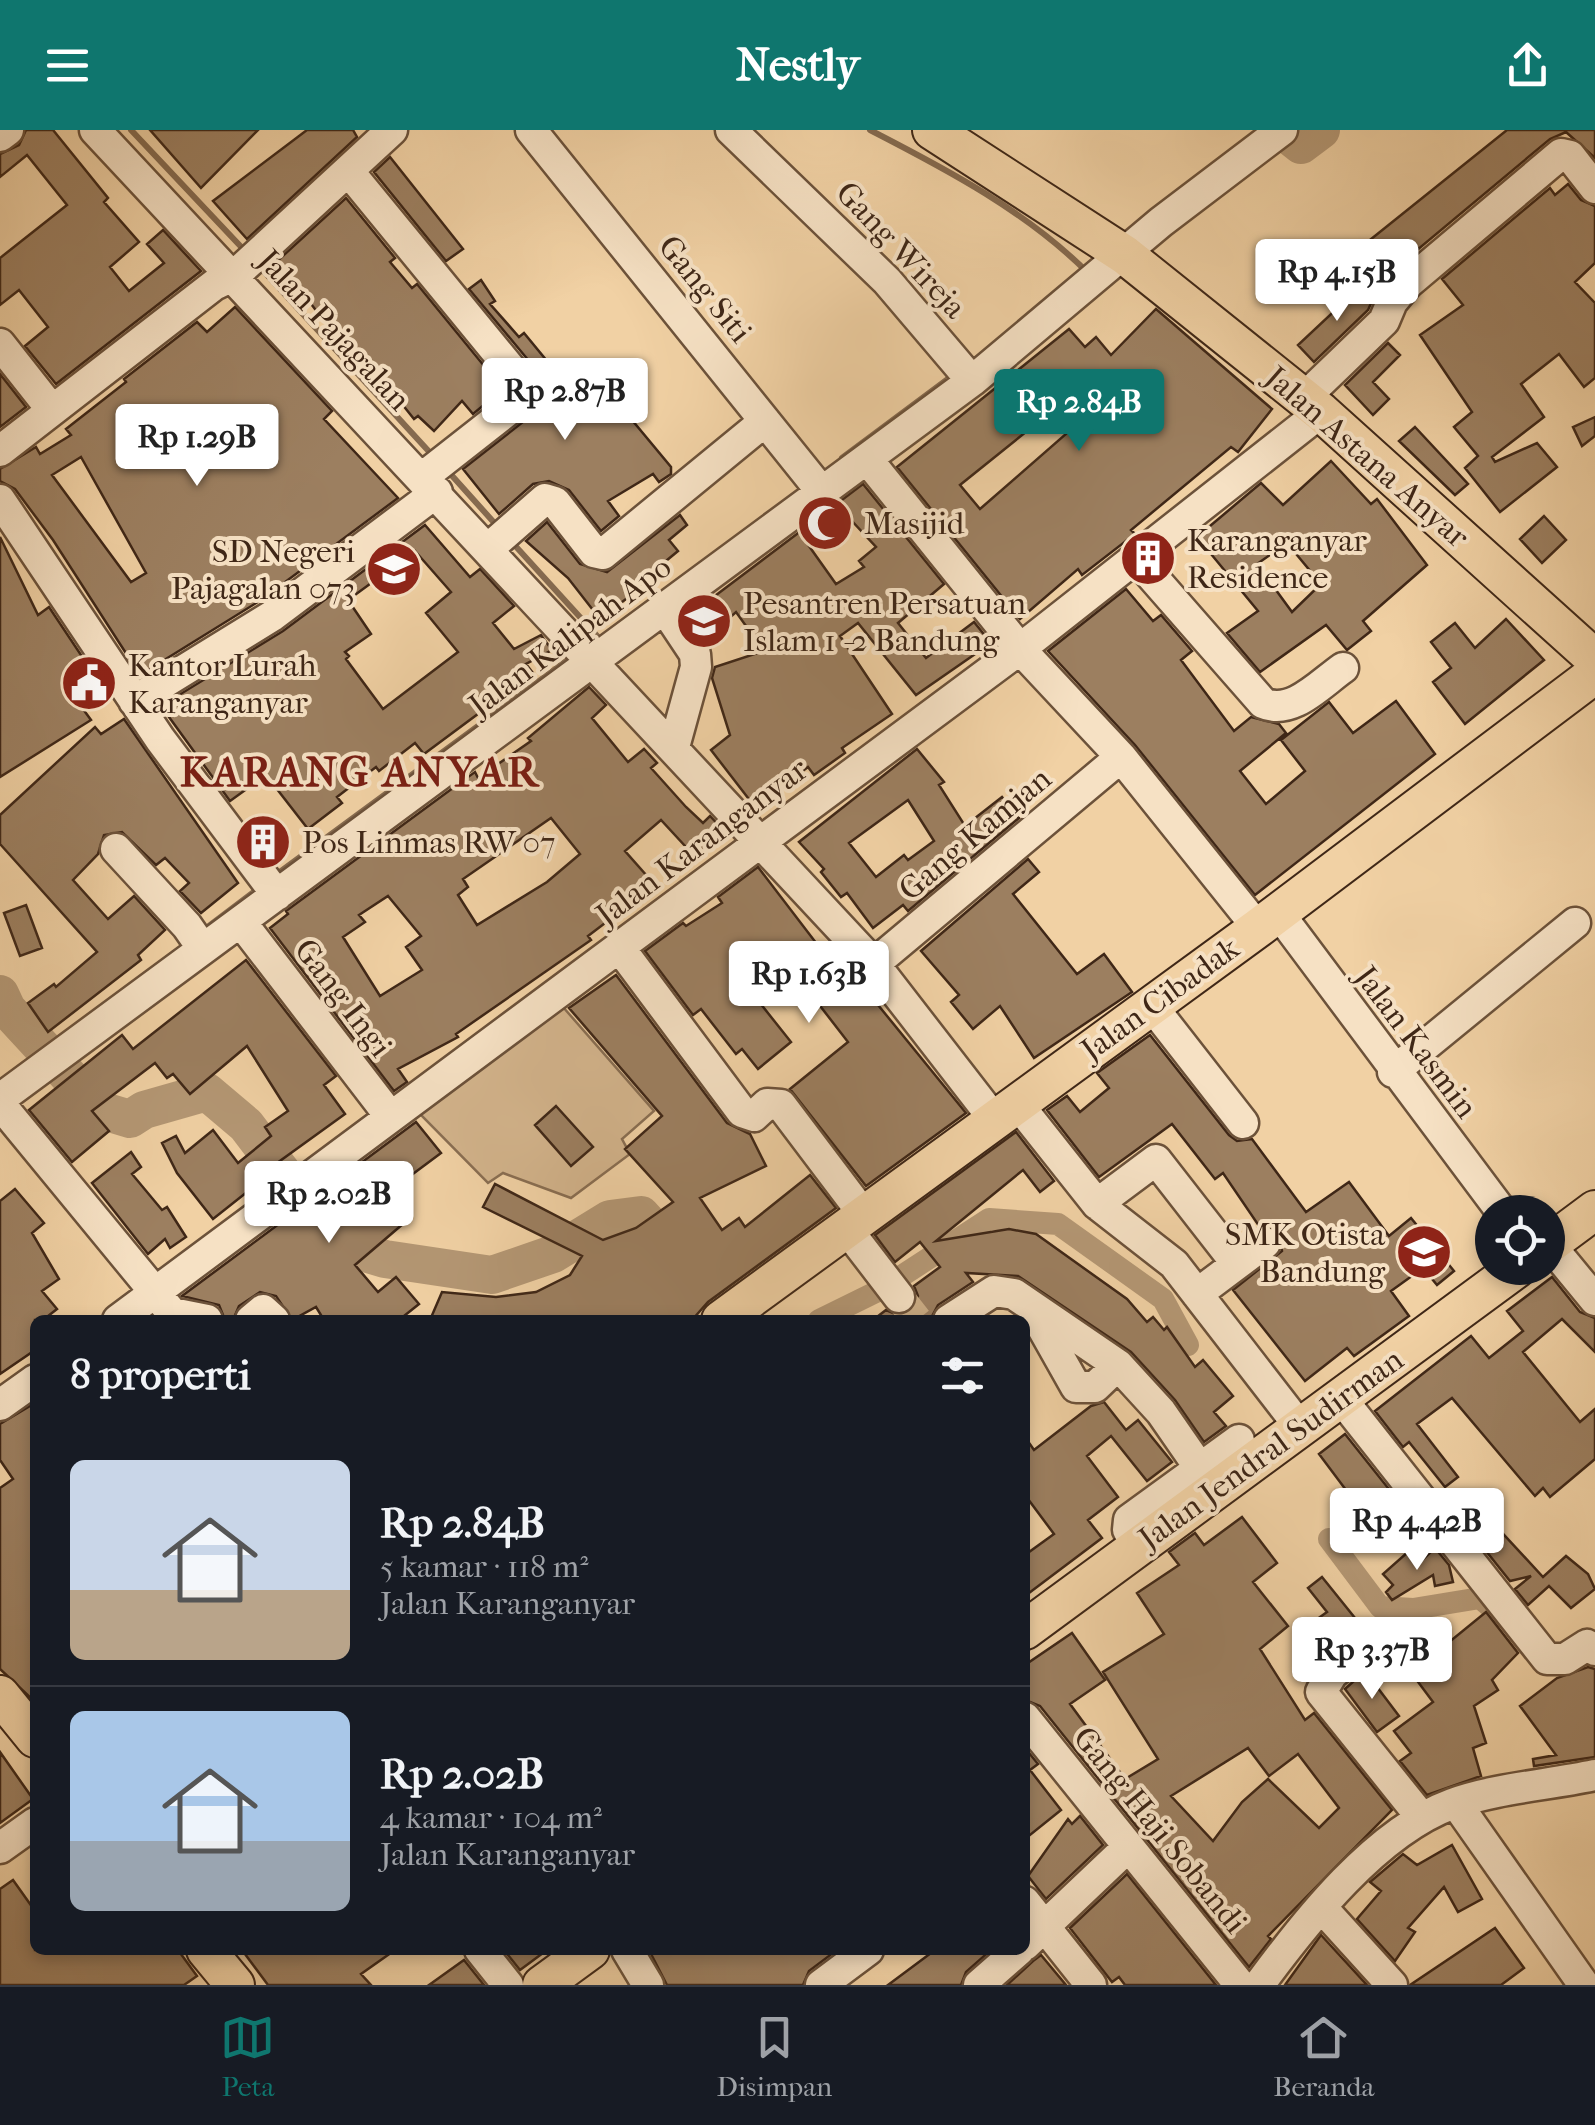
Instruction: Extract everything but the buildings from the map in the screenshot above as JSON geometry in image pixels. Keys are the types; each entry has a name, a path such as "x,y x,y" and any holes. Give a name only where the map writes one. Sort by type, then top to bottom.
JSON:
{"main road":[{"name":"Jalan Astana Anyar","path":"932,130 1125,255 1313,405 1595,659"},
{"name":"Jalan Cibadak","path":"728,1315 1595,674"},
{"path":"1565,1232 1595,1210"},
{"name":"Jalan Jendral Sudirman","path":"1030,1626 1139,1546 1208,1479 1300,1427 1494,1285"},
{"path":"0,1695 30,1732"},
{"path":"210,1955 235,1985"},
{"path":"542,1985 583,1955"}],"street":[{"path":"0,136 8,130"},
{"name":"Jalan Pajagalan","path":"95,130 241,269 593,664 674,747 1006,1111 1097,1204 1174,1264 1300,1427"},
{"path":"0,451 214,285 241,269 350,173 392,130"},
{"name":"Gang Siti","path":"531,130 822,492"},
{"name":"Gang Wireja","path":"730,130 837,228 972,381"},
{"name":"Jalan Kalipah Apo","path":"0,1102 71,1047 196,938 241,922 269,885 593,664 972,381 1273,137"},
{"path":"1564,142 1594,186"},
{"name":"Jalan Karanganyar","path":"125,1315 314,1179 390,1116 1020,649 1136,558 1313,405 1384,321 1392,302 1407,284 1559,156 1564,142"},
{"path":"134,701 272,616 430,484 516,404 524,391 508,364 350,173"},
{"path":"0,344 52,410"},
{"path":"489,548 545,499 556,502 594,552 604,554 765,421"},
{"path":"867,459 1020,649"},
{"path":"0,500 134,701 269,885"},
{"path":"1136,558 1263,703 1274,708 1291,706 1343,668"},
{"path":"665,609 695,654 696,667 674,747"},
{"name":"Jalan Kasmin","path":"1020,649 1267,920 1489,1195"},
{"name":"Gang Kamjan","path":"874,964 1121,757"},
{"path":"116,849 196,938"},
{"name":"Gang Ingi","path":"241,922 390,1116"},
{"path":"1393,1072 1576,923"},
{"path":"619,947 742,1112 754,1116 774,1102 781,1106 855,1222 888,1284"},
{"path":"1151,1005 1243,1124"},
{"path":"0,1102 172,1313 182,1315"},
{"path":"1097,1204 1156,1160 1237,1264"},
{"path":"1197,1294 1265,1243"},
{"path":"1565,1264 1595,1300"},
{"path":"957,1315 994,1291 1014,1294 1118,1365 1161,1412 1208,1479 1239,1440"},
{"path":"1030,1305 1076,1388 1094,1387 1118,1365"},
{"path":"0,1405 30,1384"},
{"path":"1340,1397 1547,1659 1565,1659 1587,1645 1595,1650"},
{"path":"1376,1637 1332,1674 1320,1692 1422,1818"},
{"name":"Gang Haji Sobandi","path":"1030,1724 1240,1985"},
{"path":"1259,1985 1390,1838 1456,1803 1595,1774"},
{"path":"1456,1803 1584,1985"},
{"path":"0,1848 30,1827"},
{"path":"1090,1985 1030,1941 1128,1848"},
{"path":"1323,1909 1392,1985"},
{"path":"484,1955 508,1985"},
{"path":"630,1955 648,1985"},
{"path":"822,1985 861,1955"},
{"path":"979,1985 1014,1955"}],"shaded area":[{"path":"563,1007 654,1111 622,1139 630,1154 571,1198 503,1173 488,1183 416,1110"}],"waterway":[{"path":"131,130 245,251"},
{"path":"870,130 1013,211 1089,274"},
{"path":"1282,130 1301,145 1321,130"},
{"path":"257,264 434,457"},
{"path":"842,458 956,373"},
{"path":"446,469 498,527"},
{"path":"509,539 599,638"},
{"path":"273,877 573,656"},
{"path":"209,926 259,888"},
{"path":"0,994 7,1009 100,1110 130,1119 144,1110 207,1092 246,1125 317,1218 348,1248 385,1259 492,1275 553,1254 610,1219 641,1215 681,1259"},
{"path":"829,1315 880,1290 989,1219 1058,1224 1163,1299 1188,1345"},
{"path":"1329,1539 1380,1607 1413,1609 1480,1598 1502,1617"}],"tunnel":[{"path":"899,1297 913,1315"}],"place":[{"name":"Masijid","path":"825,523"},
{"name":"Karanganyar Residence","path":"1148,558"},
{"name":"SD Negeri Pajagalan 073","path":"394,569"},
{"name":"Pesantren Persatuan Islam 1 -2 Bandung","path":"704,621"},
{"name":"Kantor Lurah Karanganyar","path":"89,683"},
{"name":"Pos Linmas RW 07","path":"263,842"},
{"name":"SMK Otista Bandung","path":"1424,1252"}],"district":[{"name":"KARANG ANYAR","path":"360,772"}]}
